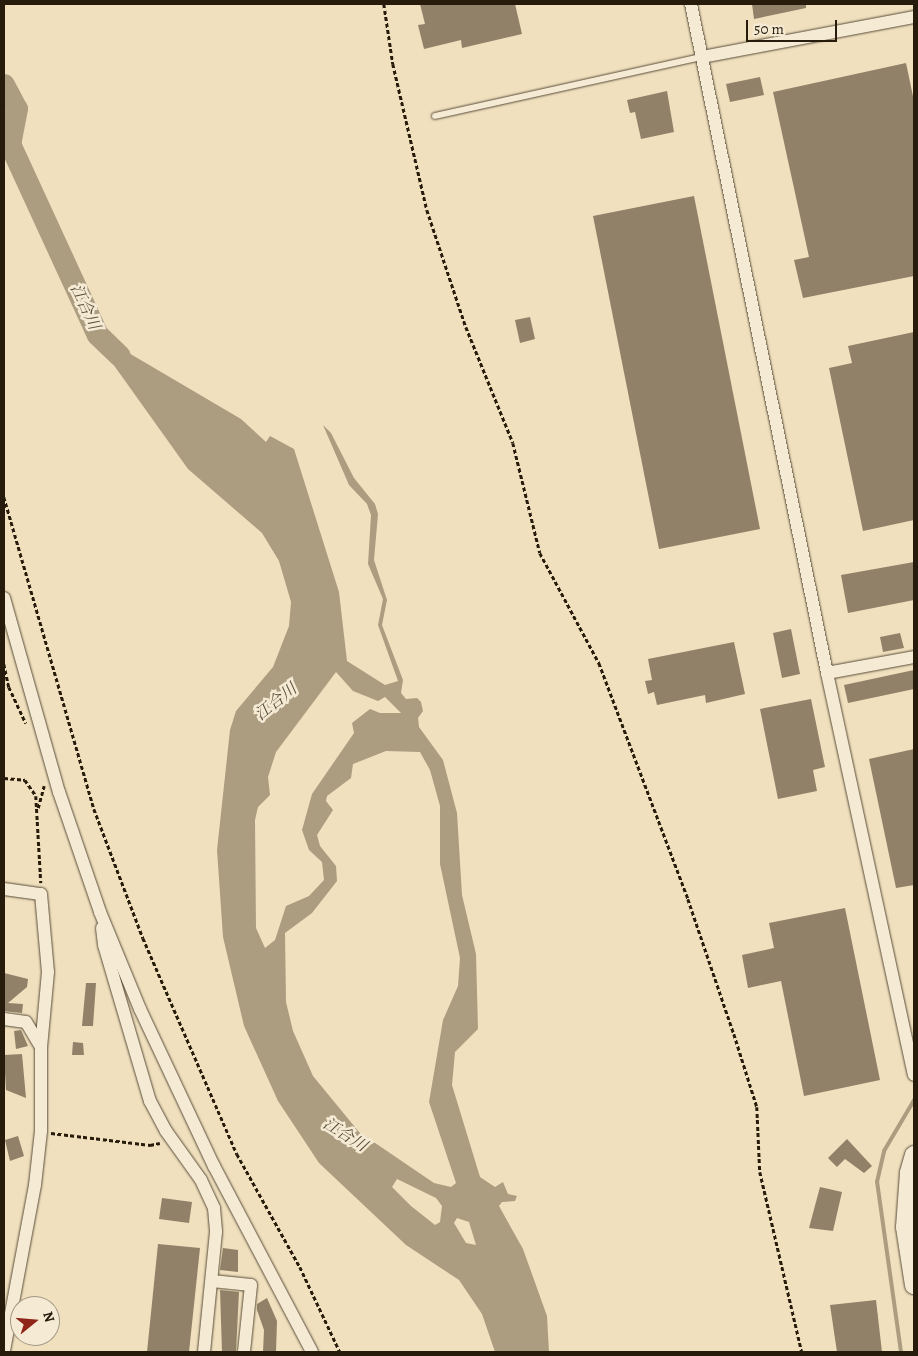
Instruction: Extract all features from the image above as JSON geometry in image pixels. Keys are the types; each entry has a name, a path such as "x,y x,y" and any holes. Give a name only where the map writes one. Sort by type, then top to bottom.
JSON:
{"street":[{"path":"691,4 827,673 913,1074"},
{"path":"702,57 914,17"},
{"path":"4,598 59,792 100,912 140,1009 214,1166 312,1352"},
{"path":"827,673 914,657"},
{"path":"4,889 42,894 48,972 41,1047 41,1132 32,1204 4,1351"},
{"path":"100,912 104,945 150,1101 166,1131 201,1180 214,1208 216,1232 204,1352"},
{"path":"4,1019 26,1022 41,1047"},
{"path":"914,1155 909,1173 905,1227 914,1285"},
{"path":"212,1281 251,1285 244,1352"}],"lane":[{"path":"435,116 702,57"}],"path":[{"path":"384,4 393,64 427,210 466,327 513,443 540,553 599,663 688,899 757,1107 760,1172 802,1352"},
{"path":"4,497 94,809 143,938 237,1154 300,1268 340,1352"},
{"path":"4,664 10,687 30,731"},
{"path":"4,778 25,780 36,796 42,894"},
{"path":"38,808 44,783"},
{"path":"41,1132 150,1145 164,1139 166,1131"}],"water":[{"path":"88,329 241,419 266,442 270,436 294,449 339,592 347,661 385,685 398,681 378,625 383,599 368,564 371,515 367,504 349,485 323,425 331,433 354,478 375,504 378,514 374,560 387,600 382,625 403,680 401,693 406,699 417,698 421,702 423,711 418,718 419,727 443,760 457,813 462,895 476,954 478,1029 455,1052 452,1085 480,1177 495,1187 503,1182 508,1194 517,1196 515,1201 502,1202 499,1206 523,1249 547,1316 549,1352 495,1352 482,1314 459,1280 406,1245 319,1163 278,1101 244,1026 223,937 217,850 230,730 236,711 273,667 289,626 291,602 279,561 262,533 188,469","holes":["336,672 353,691 378,701 385,697 401,713 380,713 370,709 352,723 354,733 312,794 302,830 309,850 322,862 324,880 309,896 286,906 275,940 265,948 256,928 255,820 258,807 270,795 268,777 276,752","386,751 420,752 430,770 440,806 440,864 460,958 458,986 443,1020 429,1102 456,1183 451,1187 434,1183 359,1132 313,1076 293,1031 286,1002 285,933 312,913 337,881 336,866 320,846 317,835 333,810 326,801 327,796 351,778 353,764","397,1179 436,1198 442,1206 440,1222 435,1225 411,1206 392,1187","457,1218 469,1222 476,1245 466,1243 454,1223"]}],"building":[{"path":"420,4 515,4 522,34 462,48 461,40 424,49 418,25 425,24"},
{"path":"752,4 806,4 806,8 754,19"},
{"path":"906,63 914,101 914,276 803,298 794,260 809,257 773,92"},
{"path":"760,77 764,95 730,102 726,84"},
{"path":"667,91 674,132 641,139 635,112 630,113 627,100"},
{"path":"694,196 760,529 659,549 593,216"},
{"path":"530,317 535,339 520,343 515,320"},
{"path":"914,332 914,520 863,531 829,368 852,363 848,346"},
{"path":"914,562 914,600 848,613 841,575"},
{"path":"791,629 800,674 782,678 773,633"},
{"path":"900,633 904,648 883,652 880,637"},
{"path":"734,642 745,694 706,703 705,695 657,705 654,692 648,694 645,681 652,680 648,659"},
{"path":"914,670 914,689 848,703 844,685"},
{"path":"811,699 825,767 813,770 817,791 778,799 760,709"},
{"path":"914,749 914,885 896,888 869,759"},
{"path":"845,908 880,1080 804,1096 781,981 748,988 742,955 774,948 769,923"},
{"path":"4,973 28,979 27,987 8,1003 23,1004 22,1013 4,1011"},
{"path":"86,983 96,983 93,1026 82,1026"},
{"path":"21,1030 28,1046 16,1049 14,1031"},
{"path":"73,1042 83,1043 84,1055 72,1055"},
{"path":"22,1054 26,1098 6,1090 4,1055"},
{"path":"18,1136 24,1156 10,1161 5,1140"},
{"path":"847,1139 872,1166 864,1173 845,1159 837,1167 828,1158"},
{"path":"820,1187 842,1192 833,1231 809,1228"},
{"path":"162,1198 192,1202 189,1223 159,1219"},
{"path":"158,1244 200,1248 189,1352 147,1352"},
{"path":"223,1248 238,1250 238,1272 220,1270"},
{"path":"220,1290 239,1292 236,1352 222,1352"},
{"path":"267,1298 277,1321 276,1352 263,1352 264,1330 257,1310 257,1304"},
{"path":"876,1300 882,1352 837,1352 830,1305"}],"waterway":[{"name":"江合川","path":"4,85 17,109 10,144 98,335 120,356"},
{"path":"901,1352 877,1182 884,1151 914,1100"}]}
